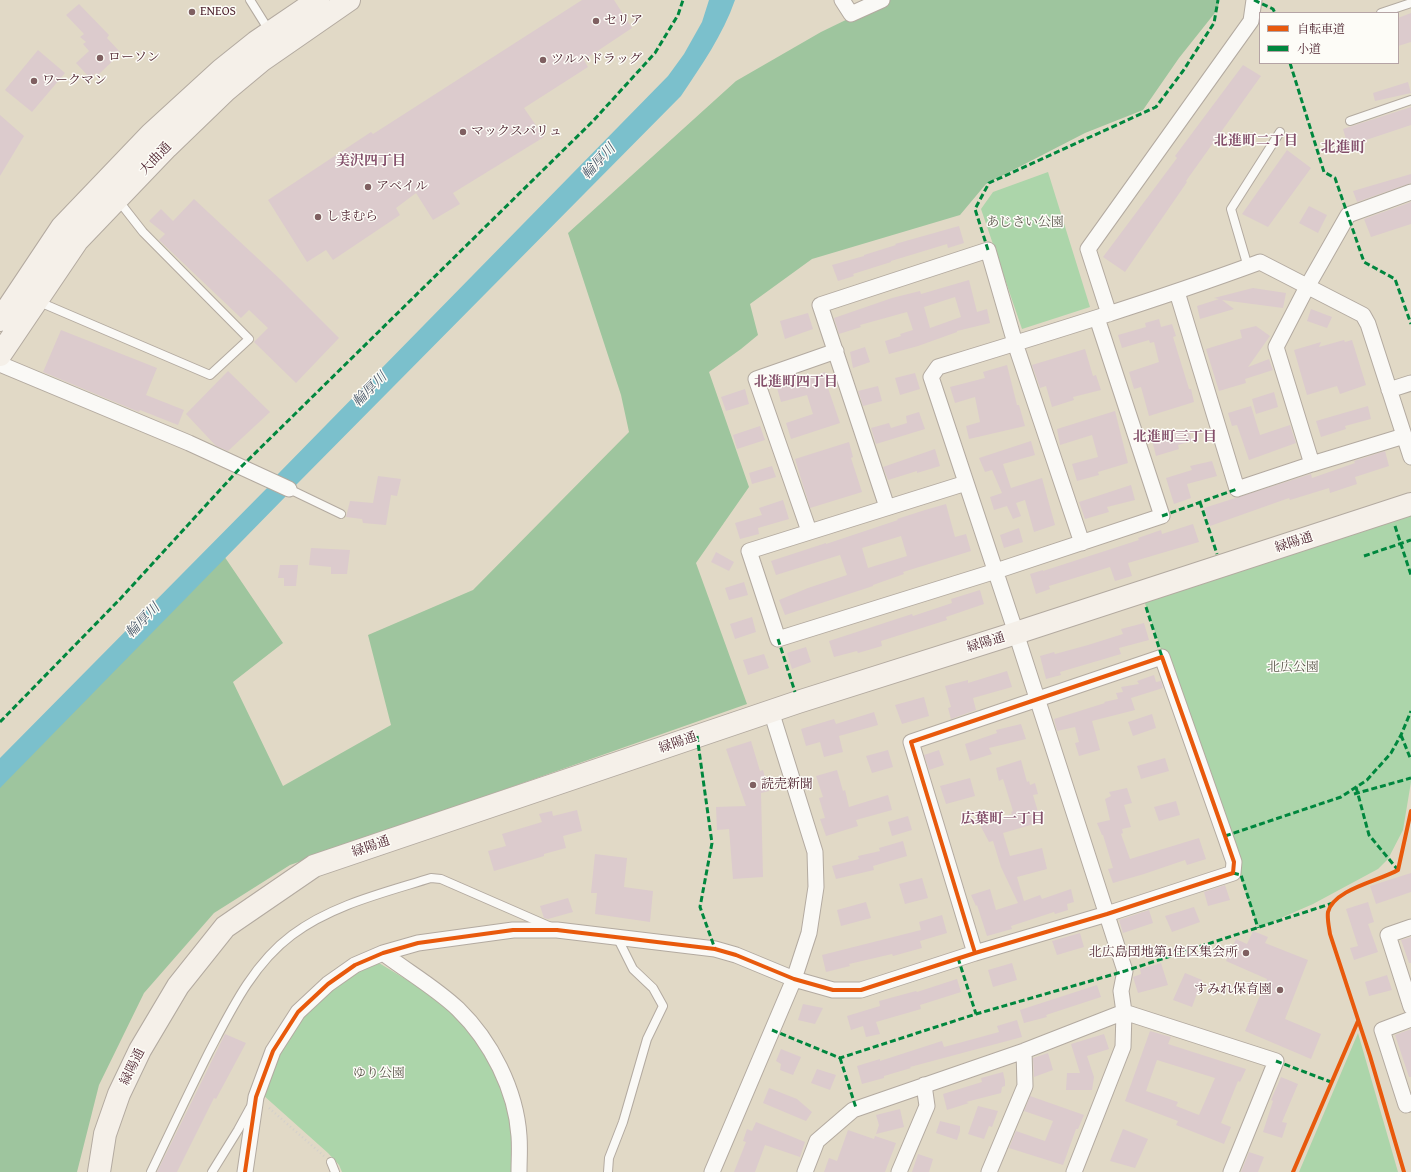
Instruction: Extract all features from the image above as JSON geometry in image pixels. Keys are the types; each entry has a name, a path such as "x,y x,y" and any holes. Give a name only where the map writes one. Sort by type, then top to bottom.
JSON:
{"street":[{"name":"大曲通","path":"0,320 62,227 151,134 221,70 270,32 318,0"},
{"name":"大曲通","path":"0,355 77,241 167,147 225,91 261,61 349,0"},
{"path":"842,0 851,14 882,0"},
{"path":"966,483 749,551 778,639 996,571 1162,516 1103,316 1088,250 1251,21 1254,0"},
{"path":"1312,464 1276,347 1307,287 1348,215 1411,192"},
{"path":"887,507 820,305 988,250 1015,343 1082,543"},
{"path":"1074,1172 1123,1047 1124,1012 1121,991 1125,971 1108,914 996,571 931,377 938,367 1177,292 1260,262 1363,315 1368,324 1388,390 1411,457"},
{"path":"1177,292 1237,489 1404,436"},
{"path":"809,532 756,379 836,351"},
{"path":"0,364 189,443 288,489"},
{"path":"1388,390 1411,383"},
{"name":"緑陽通","path":"99,1172 105,1134 119,1094 140,1050 178,986 225,927 314,866 771,711 1411,504"},
{"path":"245,1172 256,1097 272,1051 298,1012 328,984 355,965 383,953 418,943 513,930 557,930 617,936 715,950 736,955 794,979 833,990 861,990 975,953 1108,914 1233,873 1234,862 1162,657 911,742 975,953"},
{"path":"712,1172 794,979 809,932 816,887 815,852 771,711"},
{"path":"1411,927 1388,935 1411,1007"},
{"path":"383,953 431,987 458,1010 485,1041 501,1069 512,1100 519,1134 519,1172"},
{"path":"805,1172 817,1142 853,1110 1024,1051 1124,1012 1276,1061 1231,1172"},
{"path":"1411,1019 1382,1030 1406,1105 1411,1103"},
{"path":"989,1172 1025,1086 1024,1051"},
{"path":"898,1172 927,1106 924,1085"}],"lane":[{"path":"250,0 270,32"},
{"path":"1384,12 1411,3"},
{"path":"1350,121 1411,100"},
{"path":"1248,267 1231,209 1280,132"},
{"path":"36,301 210,375 249,339 143,232 118,199"},
{"path":"288,489 341,514"},
{"path":"151,1172 186,1098 235,1002 272,952 292,934 336,909 431,878 441,879 557,930"},
{"path":"608,1172 610,1158 623,1122 647,1039 663,1006 653,988 633,969 617,936"},
{"path":"212,1172 256,1097"},
{"path":"331,1162 335,1172"}],"path":[{"path":"256,1097 331,1162"}],"green space":[{"path":"887,0 1219,0 1218,9 1179,58 1143,110 1085,133 986,184 960,215 812,259 750,304 758,335 709,372 749,487 696,563 747,704 290,865 214,913 144,993 99,1085 77,1172 0,1172 0,779 222,553 283,643 233,682 283,786 391,725 368,635 473,590 629,432 621,395 568,233 736,81 821,32"},
{"name":"あじさい公園","path":"1048,172 1090,307 1022,329 981,209 993,192"},
{"name":"北広公園","path":"1411,504 1411,782 1403,830 1388,859 1378,869 1313,904 1258,928 1141,592"},
{"name":"ゆり公園","path":"372,962 379,963 422,989 460,1019 480,1045 494,1069 505,1097 513,1136 513,1172 342,1172 339,1165 328,1153 263,1095 275,1058 300,1022 318,1001 344,979"},
{"path":"1358,1033 1398,1172 1299,1172"}],"water":[{"name":"輪厚川","path":"709,0 735,0 718,38 681,96 296,485 277,475 668,76 684,54 702,22"},
{"name":"輪厚川","path":"270,485 288,494 0,788 0,758"}],"building":[{"path":"582,0 614,0 632,28 584,60 588,67 524,108 544,137 453,193 460,204 433,220 416,193 396,208 400,215 333,260 326,250 307,262 268,200 371,132 373,134"},
{"path":"79,4 109,35 107,38 121,53 98,75 96,73 90,78 76,63 89,51 83,44 86,42 80,37 84,34 66,15"},
{"path":"1411,13 1411,42 1399,46 1399,18"},
{"path":"38,50 65,73 32,112 5,90"},
{"path":"1243,65 1261,76 1186,181 1187,182 1125,272 1103,257 1177,158 1175,156"},
{"path":"1408,82 1411,93 1375,101 1373,93"},
{"path":"1411,107 1411,125 1348,146 1343,129"},
{"path":"0,115 24,136 0,176"},
{"path":"1287,150 1311,168 1268,227 1242,214"},
{"path":"1411,174 1411,183 1357,202 1353,191"},
{"path":"194,199 281,280 339,338 296,383 254,342 268,328 249,310 241,318 159,240 165,234 149,221 161,209 173,221"},
{"path":"1411,202 1411,224 1371,237 1364,219"},
{"path":"1309,206 1327,215 1318,233 1299,223"},
{"path":"959,226 964,243 948,248 947,244 891,261 853,274 854,276 838,281 832,265 864,256 896,245 895,244"},
{"path":"969,280 977,312 987,309 990,323 957,331 918,346 889,354 885,341 913,330 907,312 860,325 861,327 839,334 834,318 892,298 920,291 921,294","holes":["955,297 961,317 930,328 924,307"]},
{"path":"1253,288 1286,293 1283,308 1222,300 1234,309 1200,319 1197,306 1219,299 1214,298"},
{"path":"1311,309 1332,317 1327,328 1307,321"},
{"path":"808,313 813,329 785,339 780,321"},
{"path":"1159,319 1161,327 1172,324 1176,336 1173,337 1194,402 1149,416 1141,387 1134,389 1129,372 1159,362 1154,342 1150,343 1149,340 1122,348 1118,335 1146,327 1145,323"},
{"path":"1256,326 1270,336 1248,367 1269,359 1273,370 1245,379 1246,383 1219,391 1206,349 1242,338 1240,330"},
{"path":"61,330 157,368 146,395 184,410 178,425 140,410 139,412 43,372"},
{"path":"1344,340 1345,342 1352,340 1366,385 1340,394 1337,386 1307,395 1294,350 1321,342 1319,347"},
{"path":"865,347 870,362 853,368 850,352"},
{"path":"1085,349 1093,376 1096,375 1101,390 1073,397 1074,400 1052,407 1046,386 1040,388 1032,365"},
{"path":"1007,365 1017,405 1019,405 1025,426 969,439 966,426 980,422 975,397 955,403 950,387 985,378 983,372"},
{"path":"228,371 270,412 228,451 216,446 186,414"},
{"path":"825,372 830,387 828,388 840,423 791,439 786,423 813,414 807,395 781,402 777,388"},
{"path":"915,373 920,389 900,395 895,378"},
{"path":"878,386 882,401 863,406 858,391"},
{"path":"745,389 749,404 726,411 721,397"},
{"path":"1274,392 1278,407 1256,414 1252,399"},
{"path":"1251,406 1260,435 1290,425 1296,443 1249,460 1237,425 1232,426 1228,413"},
{"path":"1368,406 1371,419 1345,426 1346,429 1321,437 1316,421"},
{"path":"1115,411 1128,463 1098,472 1099,475 1077,481 1072,464 1098,457 1092,435 1060,445 1057,429"},
{"path":"919,412 925,429 876,444 871,428 889,423 891,428 907,423 906,416"},
{"path":"760,426 765,440 737,449 733,435"},
{"path":"1188,429 1192,441 1178,445 1179,449 1156,456 1152,440"},
{"path":"1031,441 1035,455 1003,464 1011,488 1042,478 1055,525 1034,532 1025,500 1016,503 1021,516 1013,519 1007,506 994,510 990,497 1002,493 992,470 985,472 979,458"},
{"path":"849,442 853,457 851,458 862,492 810,508 795,459"},
{"path":"935,449 940,466 888,480 883,467"},
{"path":"1385,451 1389,466 1355,477 1357,484 1330,493 1329,488 1290,500 1289,498 1210,526 1204,508 1311,474 1312,478 1355,463 1354,461"},
{"path":"1212,461 1217,476 1187,484 1191,498 1174,504 1166,478 1192,470 1190,466"},
{"path":"772,466 776,477 752,484 749,473"},
{"path":"378,476 401,479 397,496 391,495 386,525 363,523 362,519 346,517 350,501 373,503"},
{"path":"1131,485 1135,500 1107,507 1109,512 1085,519 1079,502"},
{"path":"783,500 789,519 758,528 759,534 740,539 735,523 762,515 759,508"},
{"path":"946,504 955,537 966,534 971,551 903,572 904,574 873,586 785,615 779,600 808,588 847,575 840,555 776,575 771,561","holes":["901,536 907,556 868,568 862,548"]},
{"path":"1193,524 1199,542 1128,563 1132,576 1115,581 1110,567 1049,586 1050,589 1036,594 1030,574 1139,540 1138,538 1161,530 1162,534"},
{"path":"1019,528 1023,542 1004,548 1000,535"},
{"path":"311,548 350,550 347,574 331,574 331,567 309,565"},
{"path":"716,552 734,562 729,571 711,562"},
{"path":"280,565 298,565 296,586 284,586 284,578 278,578"},
{"path":"744,582 748,595 729,600 725,588"},
{"path":"980,590 984,604 946,617 947,620 881,641 882,646 858,653 857,651 834,657 829,641 912,614 913,616 952,603 951,599"},
{"path":"752,617 756,632 735,639 730,624"},
{"path":"1144,623 1149,640 1119,648 1121,654 1060,672 1061,675 1046,679 1040,656 1054,652 1055,654 1123,634 1121,629"},
{"path":"806,647 811,662 792,669 787,653"},
{"path":"764,654 769,668 748,675 743,660"},
{"path":"1007,671 1012,687 973,698 976,710 951,719 948,708 951,707 945,686 968,680 968,683"},
{"path":"1154,675 1156,682 1161,681 1163,688 1131,698 1135,710 1092,721 1100,750 1079,756 1075,743 1079,742 1075,727 1057,731 1054,719 1105,703 1104,702 1118,699 1116,693 1123,692 1121,687 1139,684 1137,681"},
{"path":"924,697 929,716 902,724 895,705"},
{"path":"874,712 878,725 839,736 843,752 824,757 820,742 806,746 801,729 834,719 836,724"},
{"path":"1152,714 1156,728 1133,736 1128,722"},
{"path":"1021,724 1026,739 989,748 992,754 970,761 965,744 997,733 996,730"},
{"path":"751,741 760,771 763,770 769,791 761,793 763,877 733,879 729,829 717,830 716,807 746,806 726,749"},
{"path":"888,750 893,767 872,773 866,756"},
{"path":"939,750 944,765 929,770 924,755"},
{"path":"1165,758 1169,771 1141,779 1137,766"},
{"path":"1021,760 1027,782 1029,781 1030,785 1035,783 1038,794 1033,795 1041,822 1003,833 1010,856 1042,848 1047,869 1017,877 1024,901 1040,895 1042,899 1071,889 1074,902 1067,904 1068,910 1055,914 1054,912 1011,926 1012,929 987,936 977,905 976,906 971,895 990,889 996,910 1018,903 1001,867 993,841 989,842 979,823 1012,814 1011,812 1013,811 1003,779 999,781 996,768"},
{"path":"837,770 843,791 845,790 849,807 888,795 892,810 856,820 858,826 826,836 820,819 825,818 819,798 823,797 816,776"},
{"path":"970,778 975,796 946,804 940,786"},
{"path":"1127,788 1132,803 1124,805 1131,827 1122,829 1123,833 1121,834 1130,859 1199,838 1206,859 1187,865 1185,860 1113,883 1108,869 1113,868 1103,835 1097,823 1110,820 1105,799 1111,796 1109,792"},
{"path":"1176,801 1180,815 1159,821 1154,807"},
{"path":"577,810 582,831 563,836 566,848 494,871 488,851 506,846 502,834 542,822 539,814 552,811 553,816"},
{"path":"908,816 912,830 892,836 888,822"},
{"path":"903,841 907,856 873,866 874,870 836,879 832,866 859,859 858,856 880,851 879,848"},
{"path":"595,854 627,858 624,887 653,891 650,922 595,914 597,893 591,893"},
{"path":"1411,873 1411,892 1376,904 1370,886"},
{"path":"922,878 928,898 905,904 899,884"},
{"path":"1225,885 1230,900 1208,906 1204,892"},
{"path":"568,898 573,912 548,919 544,918 540,906"},
{"path":"866,902 871,918 841,926 837,910"},
{"path":"1368,902 1374,922 1368,924 1378,952 1354,960 1350,948 1358,946 1346,909"},
{"path":"1194,907 1200,922 1172,932 1165,916"},
{"path":"1149,910 1153,923 1123,933 1119,920"},
{"path":"942,915 947,933 920,941 922,948 893,956 892,954 849,964 850,966 826,972 822,955 921,930 919,922"},
{"name":"すみれ保育園","path":"1253,931 1268,937 1265,943 1308,960 1285,1019 1321,1034 1311,1059 1245,1031 1267,979 1226,961 1236,939 1247,944"},
{"path":"1080,933 1084,947 1057,955 1052,941"},
{"path":"1411,937 1411,963 1409,963 1401,940"},
{"path":"1012,963 1017,980 993,987 988,970"},
{"path":"1161,963 1168,985 1138,993 1133,977 1141,974 1140,969"},
{"path":"1185,973 1202,980 1192,1007 1173,1000"},
{"path":"1387,975 1392,990 1369,996 1365,982"},
{"path":"957,979 961,992 920,1005 921,1009 876,1022 880,1034 866,1037 863,1026 851,1030 847,1016 880,1006 879,1001 916,991 917,992"},
{"path":"1097,985 1101,997 1046,1015 1047,1017 1024,1023 1020,1010"},
{"path":"803,1004 823,1008 815,1024 798,1020"},
{"path":"1017,1020 1022,1037 910,1067 911,1068 884,1076 884,1078 862,1084 857,1066 880,1059 880,1061 942,1041 944,1047 999,1032 997,1026"},
{"path":"1411,1029 1411,1077 1409,1077 1395,1035"},
{"path":"1150,1031 1171,1037 1168,1044 1246,1069 1240,1082 1238,1081 1221,1123 1231,1127 1224,1144 1176,1125 1178,1121 1125,1101","holes":["1157,1060 1215,1078 1199,1115 1176,1106 1178,1102 1146,1091"]},
{"path":"225,1034 246,1043 216,1099 214,1098 177,1172 157,1172"},
{"path":"1104,1034 1109,1049 1087,1056 1094,1077 1092,1090 1066,1090 1067,1073 1080,1073 1071,1044"},
{"path":"781,1049 801,1057 793,1075 780,1070 781,1064 776,1061"},
{"path":"1048,1053 1053,1070 1034,1077 1033,1058"},
{"path":"817,1069 836,1075 830,1090 811,1083"},
{"path":"1003,1072 1005,1086 1002,1087 1001,1093 966,1102 969,1103 947,1110 943,1094 982,1082 981,1078"},
{"path":"1281,1077 1298,1084 1282,1122 1287,1123 1282,1138 1263,1132 1273,1101 1271,1100"},
{"path":"769,1088 797,1099 812,1112 806,1121 763,1103"},
{"path":"1030,1096 1084,1115 1078,1129 1076,1129 1063,1165 1009,1148 1016,1131 1045,1141 1053,1121 1024,1111"},
{"path":"978,1106 998,1111 992,1127 989,1126 984,1139 968,1134"},
{"path":"900,1109 904,1127 876,1134 879,1125 876,1115"},
{"path":"940,1121 960,1126 957,1140 936,1133"},
{"path":"756,1122 805,1142 800,1157 765,1145 755,1172 734,1172 746,1142 743,1141 747,1129 752,1131"},
{"path":"1123,1129 1148,1139 1135,1168 1110,1161"},
{"path":"848,1130 874,1139 875,1136 896,1143 885,1172 824,1172 829,1158 837,1161"},
{"path":"1249,1152 1264,1157 1258,1172 1241,1172"},
{"path":"918,1154 933,1159 929,1172 912,1172"}],"marked path":[{"path":"0,722 121,598 241,467 593,121 655,53 678,15 683,0"},
{"path":"988,250 975,209 989,183 1156,107 1183,71 1214,23 1218,0"},
{"path":"1254,0 1273,9 1274,12"},
{"path":"1290,64 1324,172 1335,178 1364,262 1395,279 1411,324"},
{"path":"1162,516 1237,489"},
{"path":"1200,502 1217,554"},
{"path":"1395,526 1411,575"},
{"path":"1364,556 1411,540"},
{"path":"1146,607 1162,657"},
{"path":"778,639 795,692"},
{"path":"1225,836 1341,797 1367,780 1391,753 1401,735 1411,711"},
{"path":"1401,735 1411,760"},
{"path":"697,736 712,843 700,907 715,949"},
{"path":"1354,794 1411,778"},
{"path":"1356,787 1369,835 1398,870"},
{"path":"1233,873 1241,875 1258,928"},
{"path":"772,1030 840,1058 976,1014 1125,971 1333,903"},
{"path":"958,958 976,1014"},
{"path":"840,1058 856,1108"},
{"path":"1276,1061 1331,1082"}],"cycle path":[{"path":"245,1172 256,1097 273,1051 298,1012 328,984 355,965 383,953 418,943 513,930 557,930 715,949 736,955 794,979 833,990 861,990 975,953 1107,914 1233,873 1234,862 1162,657 911,742 975,953"},
{"path":"1404,1172 1370,1056 1330,934 1328,912 1332,904 1339,897 1358,886 1398,870 1411,811"},
{"path":"1293,1172 1358,1021"}],"place":[{"name":"ENEOS","path":"192,12"},
{"name":"セリア","path":"596,21"},
{"name":"ローソン","path":"100,58"},
{"name":"ツルハドラッグ","path":"543,60"},
{"name":"ワークマン","path":"34,81"},
{"name":"マックスバリュ","path":"463,132"},
{"name":"アベイル","path":"368,187"},
{"name":"しまむら","path":"318,217"},
{"name":"読売新聞","path":"753,785"},
{"name":"北広島団地第1住区集会所","path":"1246,953"},
{"name":"すみれ保育園","path":"1280,990"}],"district":[{"name":"北進町二丁目","path":"1256,141"},
{"name":"北進町","path":"1343,148"},
{"name":"美沢四丁目","path":"371,161"},
{"name":"北進町四丁目","path":"796,382"},
{"name":"北進町三丁目","path":"1175,437"},
{"name":"広葉町一丁目","path":"1003,819"}]}
